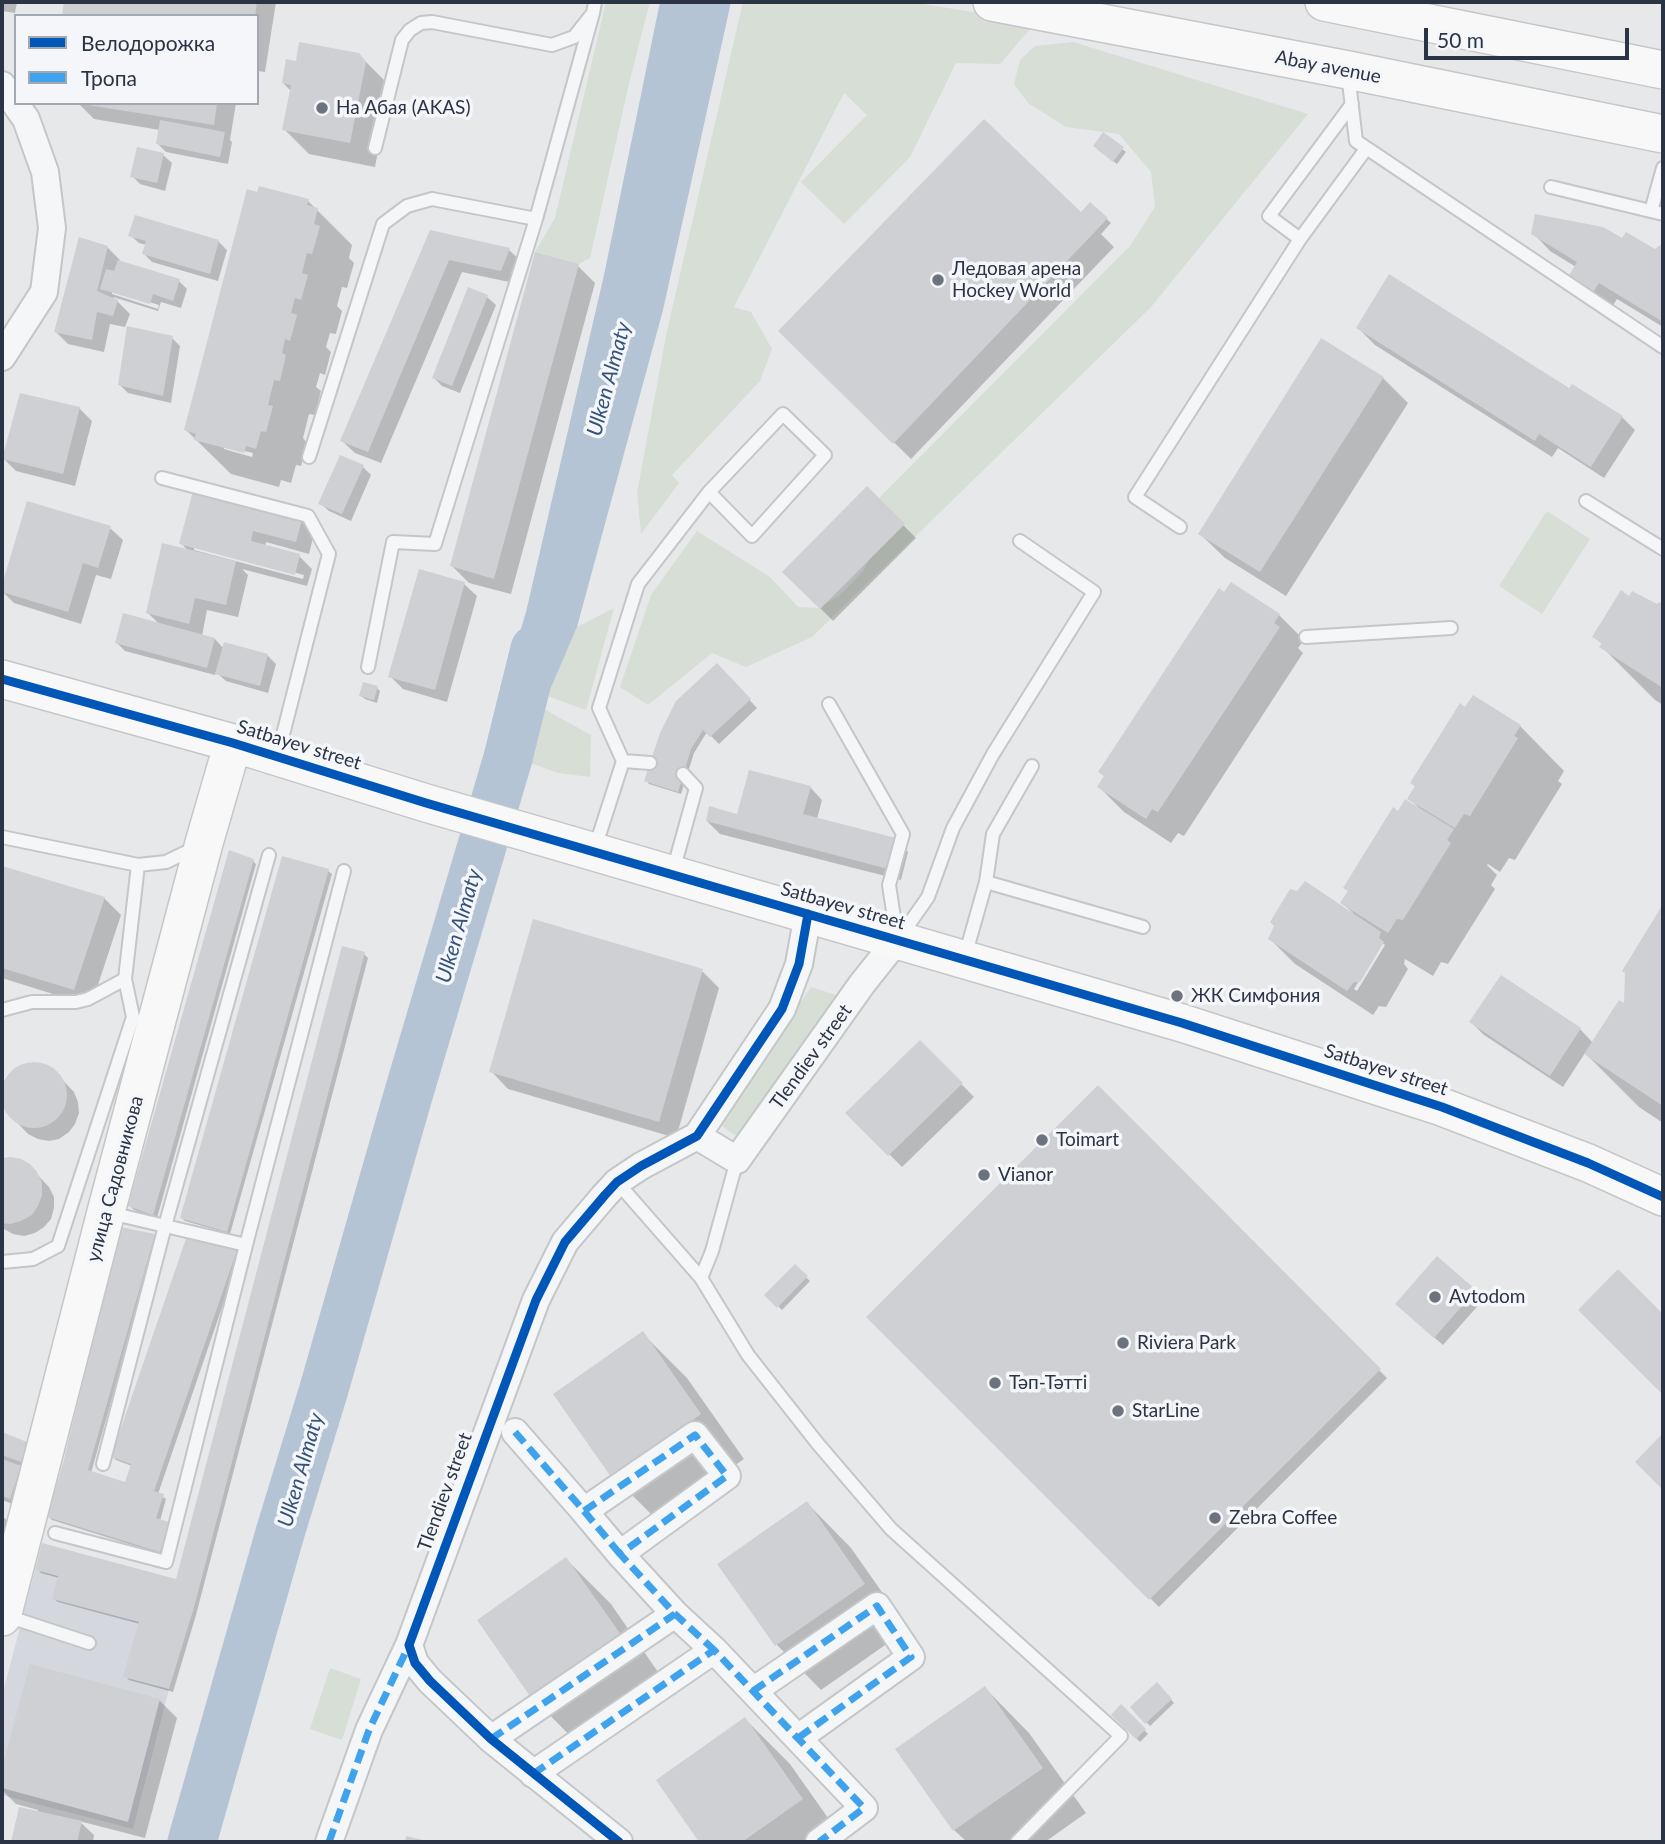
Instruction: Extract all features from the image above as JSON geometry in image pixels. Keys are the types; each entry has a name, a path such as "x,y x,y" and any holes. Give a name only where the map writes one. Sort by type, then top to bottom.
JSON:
{"main road":[{"name":"Abay avenue","path":"992,2 1350,87 1663,134"},
{"path":"1324,2 1663,71"},
{"name":"Satbayev street","path":"2,679 233,743 426,803 1182,1023 1443,1107 1588,1163 1662,1195"},
{"name":"улица Садовникова","path":"2,1617 106,1212 233,743"}],"street":[{"path":"2,85 14,102"},
{"path":"2,357 44,292 52,228 45,172 26,119 16,105"},
{"path":"737,1160 697,1136 782,1009 799,964 808,915"},
{"name":"Tlendiev street","path":"737,1160 862,984 897,940"},
{"name":"Tlendiev street","path":"330,1842 369,1730 409,1645 536,1300 565,1242 617,1182 697,1136"},
{"path":"515,1432 675,1614 715,1650 864,1808 819,1842"},
{"path":"584,1511 695,1435 727,1476 620,1554"},
{"path":"753,1691 877,1606 911,1657 798,1738"},
{"path":"491,1739 675,1614"},
{"path":"409,1645 415,1662 430,1681 491,1739 620,1842"},
{"path":"533,1774 715,1650"}],"lane":[{"path":"374,148 402,40 410,30 421,23 432,22 552,45 574,37 594,7"},
{"path":"369,667 393,542 435,544 536,219 594,7"},
{"path":"1350,87 1356,141 1663,346"},
{"path":"1300,239 1269,216 1350,87"},
{"path":"1180,527 1135,497 1300,239 1366,149"},
{"path":"1551,187 1657,212 1663,168"},
{"path":"309,457 383,224 407,206 432,199 536,219"},
{"path":"594,852 623,761 600,708 638,584 709,492 783,414 825,455 752,537 709,492"},
{"path":"162,478 308,516 329,554 277,757"},
{"path":"1586,500 1663,549"},
{"path":"897,940 928,897 953,828 993,754 1094,592 1020,541"},
{"path":"1306,637 1451,628"},
{"path":"829,704 903,834 889,886 897,940"},
{"path":"623,761 650,763"},
{"path":"964,960 986,881 993,834 1032,766"},
{"path":"672,874 696,788 683,774"},
{"path":"2,837 138,865 166,862 204,844"},
{"path":"103,1464 165,1226 269,855"},
{"path":"2,1262 33,1259 58,1246 133,1017 125,979 138,865"},
{"path":"55,1533 166,1562 344,871"},
{"path":"986,881 1143,927"},
{"path":"2,1010 32,1002 76,1002 88,999 125,979"},
{"path":"701,1278 712,1251 737,1160"},
{"path":"617,1182 701,1278 748,1355 818,1444 891,1529 1121,1737 1017,1842"},
{"path":"106,1212 246,1245"},
{"path":"2,1617 89,1643"}],"shaded area":[{"path":"606,2 650,2 590,258 579,264 535,252 555,218"},
{"path":"743,2 910,2 1036,22 1000,64 956,63 910,157 844,224 801,182 867,115 844,93 734,307 751,312 772,349 760,381 672,475 679,483 641,534 637,493 667,331"},
{"path":"1073,42 1308,114 1151,307 812,637 746,667 712,653 648,705 620,687 651,595 697,531 770,577 798,607 818,608 840,595 864,570 875,546 881,518 880,497 1130,246 1155,207 1151,172 1119,134 1066,127 1028,103 1014,84 1020,60 1035,46"},
{"path":"1547,511 1590,539 1542,614 1499,586"},
{"path":"614,608 586,710 547,696 577,627"},
{"path":"542,708 591,735 590,777 558,773 528,762"},
{"path":"811,987 839,996 739,1138 718,1123"},
{"path":"35,1570 193,1611 169,1689 133,1829 2,1795 2,1696"},
{"path":"330,1668 361,1679 342,1740 310,1729"}],"water":[{"path":"660,2 731,2 663,310 577,627 537,720 497,709 526,612 604,275"}],"building":[{"path":"64,2 257,2 255,14 62,14"},
{"name":"На Абая (AKAS)","path":"299,42 359,53 366,62 350,143 282,130 291,85 282,83 286,59 296,61"},
{"path":"88,105 217,105 214,125"},
{"name":"Ледовая арена Hockey World","path":"984,119 1081,212 1090,202 1108,218 893,444 778,331"},
{"path":"160,120 225,132 220,157 156,144"},
{"path":"1103,132 1124,147 1113,162 1093,146"},
{"path":"137,147 164,153 157,183 130,177"},
{"path":"259,186 309,199 307,205 318,208 314,224 320,226 312,254 307,253 302,273 308,275 301,300 295,298 291,313 297,315 290,341 285,339 282,353 286,355 280,381 274,380 268,405 273,406 266,432 261,431 256,449 246,446 244,453 194,440 196,434 184,430 247,189 257,192"},
{"path":"1535,214 1603,227 1622,238 1626,232 1655,249 1663,243 1663,322 1599,283 1592,294 1567,279 1577,262 1531,234"},
{"path":"135,215 219,240 210,274 142,254 146,241 128,236"},
{"path":"430,230 510,248 501,271 449,260 368,452 340,441"},
{"path":"79,237 108,246 97,291 118,300 113,316 97,312 92,340 54,332"},
{"path":"535,252 579,264 494,579 450,566"},
{"path":"118,260 180,279 173,301 153,294 150,304 100,289 106,269 114,271"},
{"path":"1389,274 1569,388 1572,384 1623,416 1591,467 1539,434 1535,441 1356,328"},
{"path":"468,287 488,295 452,386 432,378"},
{"path":"127,326 173,336 163,396 118,385"},
{"path":"1321,338 1384,377 1260,572 1198,534"},
{"path":"20,393 80,407 63,474 2,459"},
{"path":"340,455 364,465 342,514 318,504"},
{"path":"867,486 905,524 820,609 782,572"},
{"path":"193,491 302,519 296,542 253,531 251,541 300,554 295,575 179,544"},
{"path":"27,501 111,526 98,568 83,563 68,612 2,592"},
{"path":"162,543 236,561 226,605 195,598 189,624 146,613"},
{"path":"419,569 465,582 435,690 388,677"},
{"path":"1231,582 1280,614 1274,623 1280,627 1158,812 1152,809 1146,819 1097,787 1104,776 1098,772 1219,588 1224,592"},
{"path":"1621,590 1629,596 1632,591 1657,604 1663,604 1663,688 1599,647 1602,643 1592,637"},
{"path":"123,613 215,638 207,668 115,643"},
{"path":"224,642 268,654 260,686 215,674"},
{"path":"717,663 751,699 710,737 703,730 691,749 678,792 644,781 660,733 676,701"},
{"path":"363,682 378,686 374,700 359,696"},
{"path":"1473,695 1521,725 1514,736 1518,738 1470,816 1464,814 1455,828 1407,799 1415,786 1410,783 1460,703 1465,707"},
{"path":"749,770 811,786 803,814 896,838 888,869 706,821 709,806 737,814"},
{"path":"1405,799 1454,829 1447,840 1451,843 1403,920 1397,919 1388,933 1340,903 1348,891 1343,888 1393,807 1398,811"},
{"path":"229,850 254,859 153,1215 128,1206"},
{"path":"282,856 329,869 227,1232 180,1218"},
{"path":"2,866 105,897 74,990 2,968"},
{"path":"1305,881 1381,932 1379,938 1384,942 1360,982 1354,982 1347,991 1268,939 1274,926 1270,922 1290,889 1297,891"},
{"path":"1663,904 1663,1106 1584,1054 1619,1000 1624,1003 1625,973 1622,971"},
{"path":"533,919 703,969 659,1122 489,1072"},
{"path":"342,946 365,952 193,1611 169,1689 123,1677 139,1622 52,1599 58,1576 35,1570 42,1543 176,1579"},
{"path":"1501,975 1581,1028 1550,1076 1469,1022"},
{"path":"920,1040 963,1083 888,1156 845,1113"},
{"path":"34,1062 47,1064 57,1072 65,1082 65,1108 57,1118 47,1126 34,1128 21,1126 11,1118 3,1108 1,1095 3,1082 11,1072 21,1064"},
{"name":"Riviera Park","path":"1098,1085 1381,1369 1149,1600 866,1317"},
{"path":"11,1157 30,1164 37,1172 42,1183 42,1195 32,1215 10,1224 2,1223 2,1158"},
{"path":"120,1227 155,1234 88,1470 125,1482 131,1464 111,1457 188,1233 237,1250 154,1491 164,1494 156,1518 169,1522 160,1552 47,1517 63,1463"},
{"name":"Avtodom","path":"1437,1256 1476,1290 1434,1338 1395,1304"},
{"path":"795,1264 808,1276 777,1308 764,1295"},
{"path":"1618,1269 1663,1314 1663,1395 1578,1310"},
{"path":"643,1331 701,1414 611,1477 553,1394"},
{"path":"2,1432 27,1442 21,1462 2,1455"},
{"path":"1663,1433 1663,1490 1635,1462"},
{"path":"2,1459 21,1466 10,1499 2,1496"},
{"path":"807,1501 865,1584 775,1646 717,1564"},
{"path":"566,1557 624,1639 534,1702 477,1620"},
{"path":"30,1664 160,1699 128,1822 2,1788 2,1768"},
{"path":"1157,1682 1172,1699 1145,1724 1130,1707"},
{"path":"985,1686 1043,1768 953,1831 895,1749"},
{"path":"1121,1704 1146,1729 1136,1739 1111,1715"},
{"path":"745,1717 803,1799 742,1842 699,1842 656,1780"},
{"path":"19,1807 82,1821 77,1842 11,1842"},
{"path":"406,1836 427,1841 405,1842"}],"waterway":[{"name":"Ulken Almaty","path":"192,1842 508,758 535,649"}],"marked path":[{"path":"515,1432 584,1511 695,1435 727,1476 620,1554 675,1614 714,1650"},
{"path":"584,1511 620,1554"},
{"path":"753,1691 877,1606 911,1657 798,1738"},
{"path":"491,1739 675,1614"},
{"path":"329,1842 369,1730 409,1645"},
{"path":"533,1774 714,1650 864,1808 819,1842"}],"cycle path":[{"path":"2,679 233,743 426,803 1182,1023 1442,1107 1588,1163 1663,1197"},
{"path":"619,1842 491,1739 430,1681 415,1663 409,1645 536,1300 565,1242 617,1182 697,1136 782,1009 799,964 808,914"}],"place":[{"name":"На Абая (AKAS)","path":"322,108"},
{"name":"Ледовая арена Hockey World","path":"938,280"},
{"name":"ЖК Симфония","path":"1177,996"},
{"name":"Toimart","path":"1042,1140"},
{"name":"Vianor","path":"984,1175"},
{"name":"Avtodom","path":"1435,1297"},
{"name":"Riviera Park","path":"1123,1343"},
{"name":"Тәп-Тәтті","path":"995,1383"},
{"name":"StarLine","path":"1118,1411"},
{"name":"Zebra Coffee","path":"1215,1518"}]}
